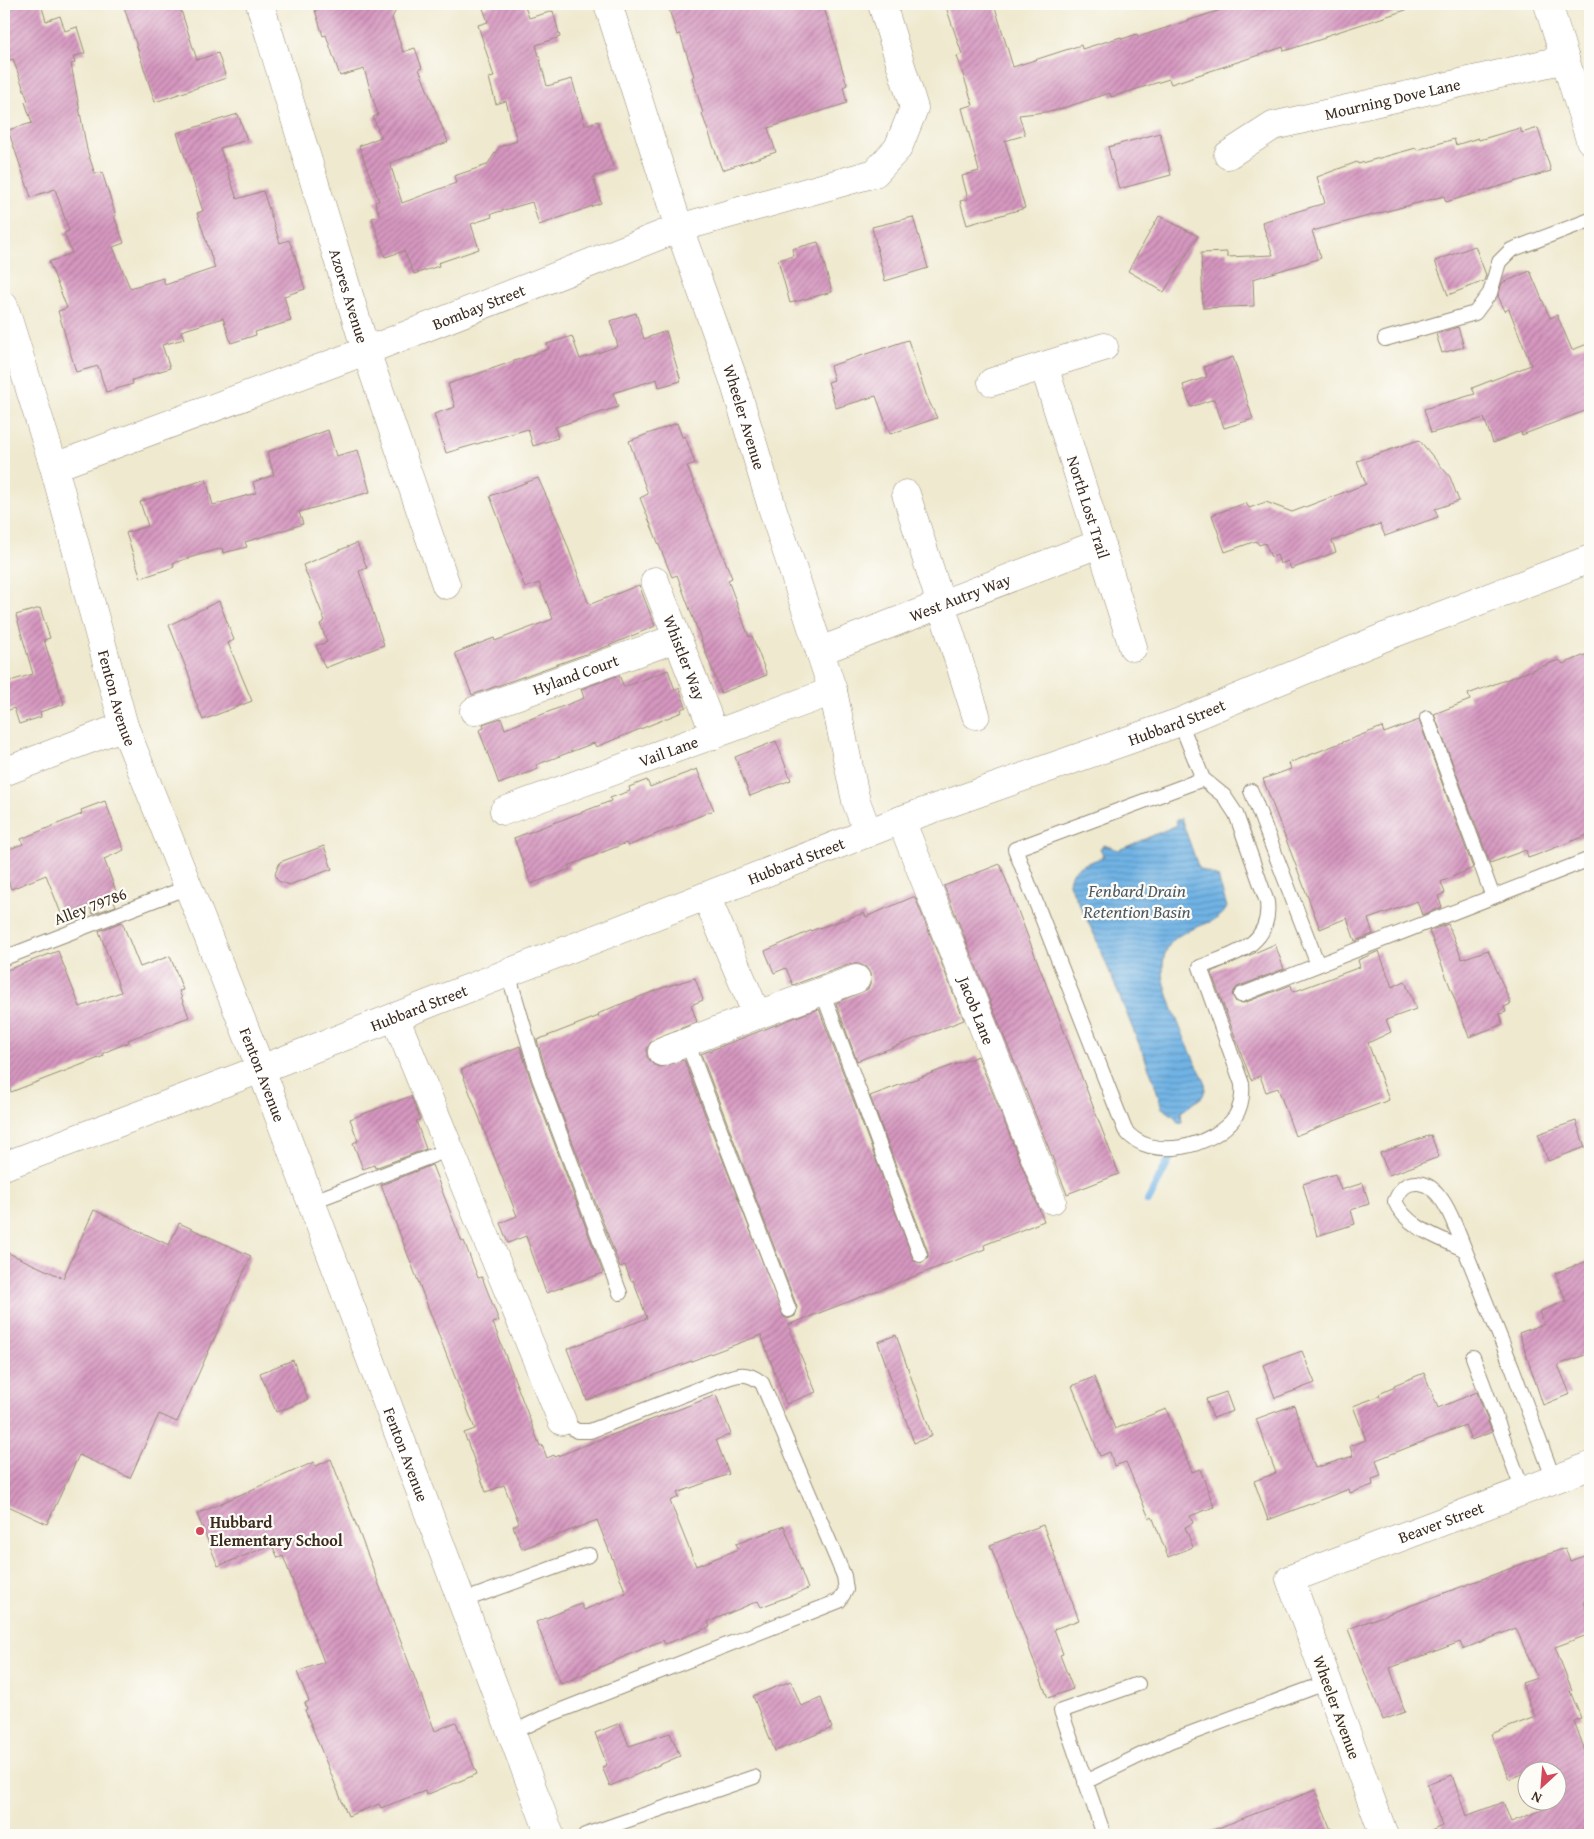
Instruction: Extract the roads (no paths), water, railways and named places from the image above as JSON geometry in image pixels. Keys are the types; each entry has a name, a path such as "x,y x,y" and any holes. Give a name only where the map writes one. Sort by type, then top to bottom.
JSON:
{"street":[{"name":"Azores Avenue","path":"260,4 366,351 446,585"},
{"name":"Wheeler Avenue","path":"608,4 679,228 733,378 771,504 833,692 856,801 868,833"},
{"name":"Bombay Street","path":"54,467 366,351 679,228 874,173 898,148 914,108 882,4"},
{"path":"1548,4 1590,140"},
{"name":"Mourning Dove Lane","path":"1228,155 1273,126 1565,59"},
{"name":"Fenton Avenue","path":"4,306 54,467 124,726 261,1069 550,1835"},
{"path":"992,382 1104,347"},
{"name":"North Lost Trail","path":"1044,366 1133,647"},
{"path":"906,494 976,715"},
{"name":"West Autry Way","path":"820,651 1101,543"},
{"name":"Hubbard Street","path":"4,1166 261,1069 901,820 1180,722 1387,636 1590,559"},
{"name":"Whistler Way","path":"655,581 715,735"},
{"name":"Hyland Court","path":"474,712 677,638"},
{"name":"Vail Lane","path":"504,811 833,692"},
{"path":"4,772 124,726"},
{"name":"Jacob Lane","path":"901,820 1052,1200"},
{"path":"706,896 757,1015"},
{"path":"674,1047 856,979"},
{"path":"395,1017 562,1421"},
{"name":"Beaver Street","path":"1290,1579 1590,1466"},
{"name":"Wheeler Avenue","path":"1290,1579 1384,1835"}],"lane":[{"path":"1385,339 1475,313 1490,293 1499,262 1511,250 1590,220"},
{"path":"1427,718 1493,897"},
{"path":"1180,722 1203,779 1224,796 1236,814 1267,902 1266,921 1262,932 1253,944 1246,949 1200,967 1240,1072 1243,1095 1235,1116 1215,1135 1185,1146 1152,1147 1136,1141 1125,1130 1015,849 1203,779"},
{"path":"1251,791 1318,965"},
{"path":"1241,995 1590,859"},
{"name":"Alley 79786","path":"4,958 188,887"},
{"path":"508,973 540,1078 620,1293"},
{"path":"822,991 920,1255"},
{"path":"674,1047 789,1310"},
{"path":"311,1202 450,1149"},
{"path":"1465,1250 1420,1228 1398,1209 1395,1201 1404,1186 1411,1183 1419,1183 1435,1189 1465,1250 1512,1367 1554,1480"},
{"path":"1473,1357 1523,1491"},
{"path":"512,1733 558,1712 839,1601 846,1590 844,1576 762,1383 752,1375 740,1374 719,1381 590,1431 577,1432 562,1421"},
{"path":"462,1601 589,1555"},
{"path":"1086,1782 1170,1741 1328,1682"},
{"path":"1104,1835 1061,1711 1138,1684"},
{"path":"585,1835 754,1777"}],"water":[{"name":"Fenbard Drain Retention Basin","path":"1181,818 1199,869 1218,877 1227,907 1221,915 1212,921 1179,935 1170,944 1164,955 1164,980 1170,1002 1205,1084 1202,1097 1181,1112 1182,1122 1178,1123 1174,1116 1162,1108 1153,1078 1094,934 1069,884 1072,873 1076,869 1086,863 1104,857 1100,848 1104,845 1119,850 1177,825 1176,820"}],"waterway":[{"path":"1148,1201 1170,1158"}],"place":[{"name":"Hubbard Elementary School","path":"200,1531"}]}
